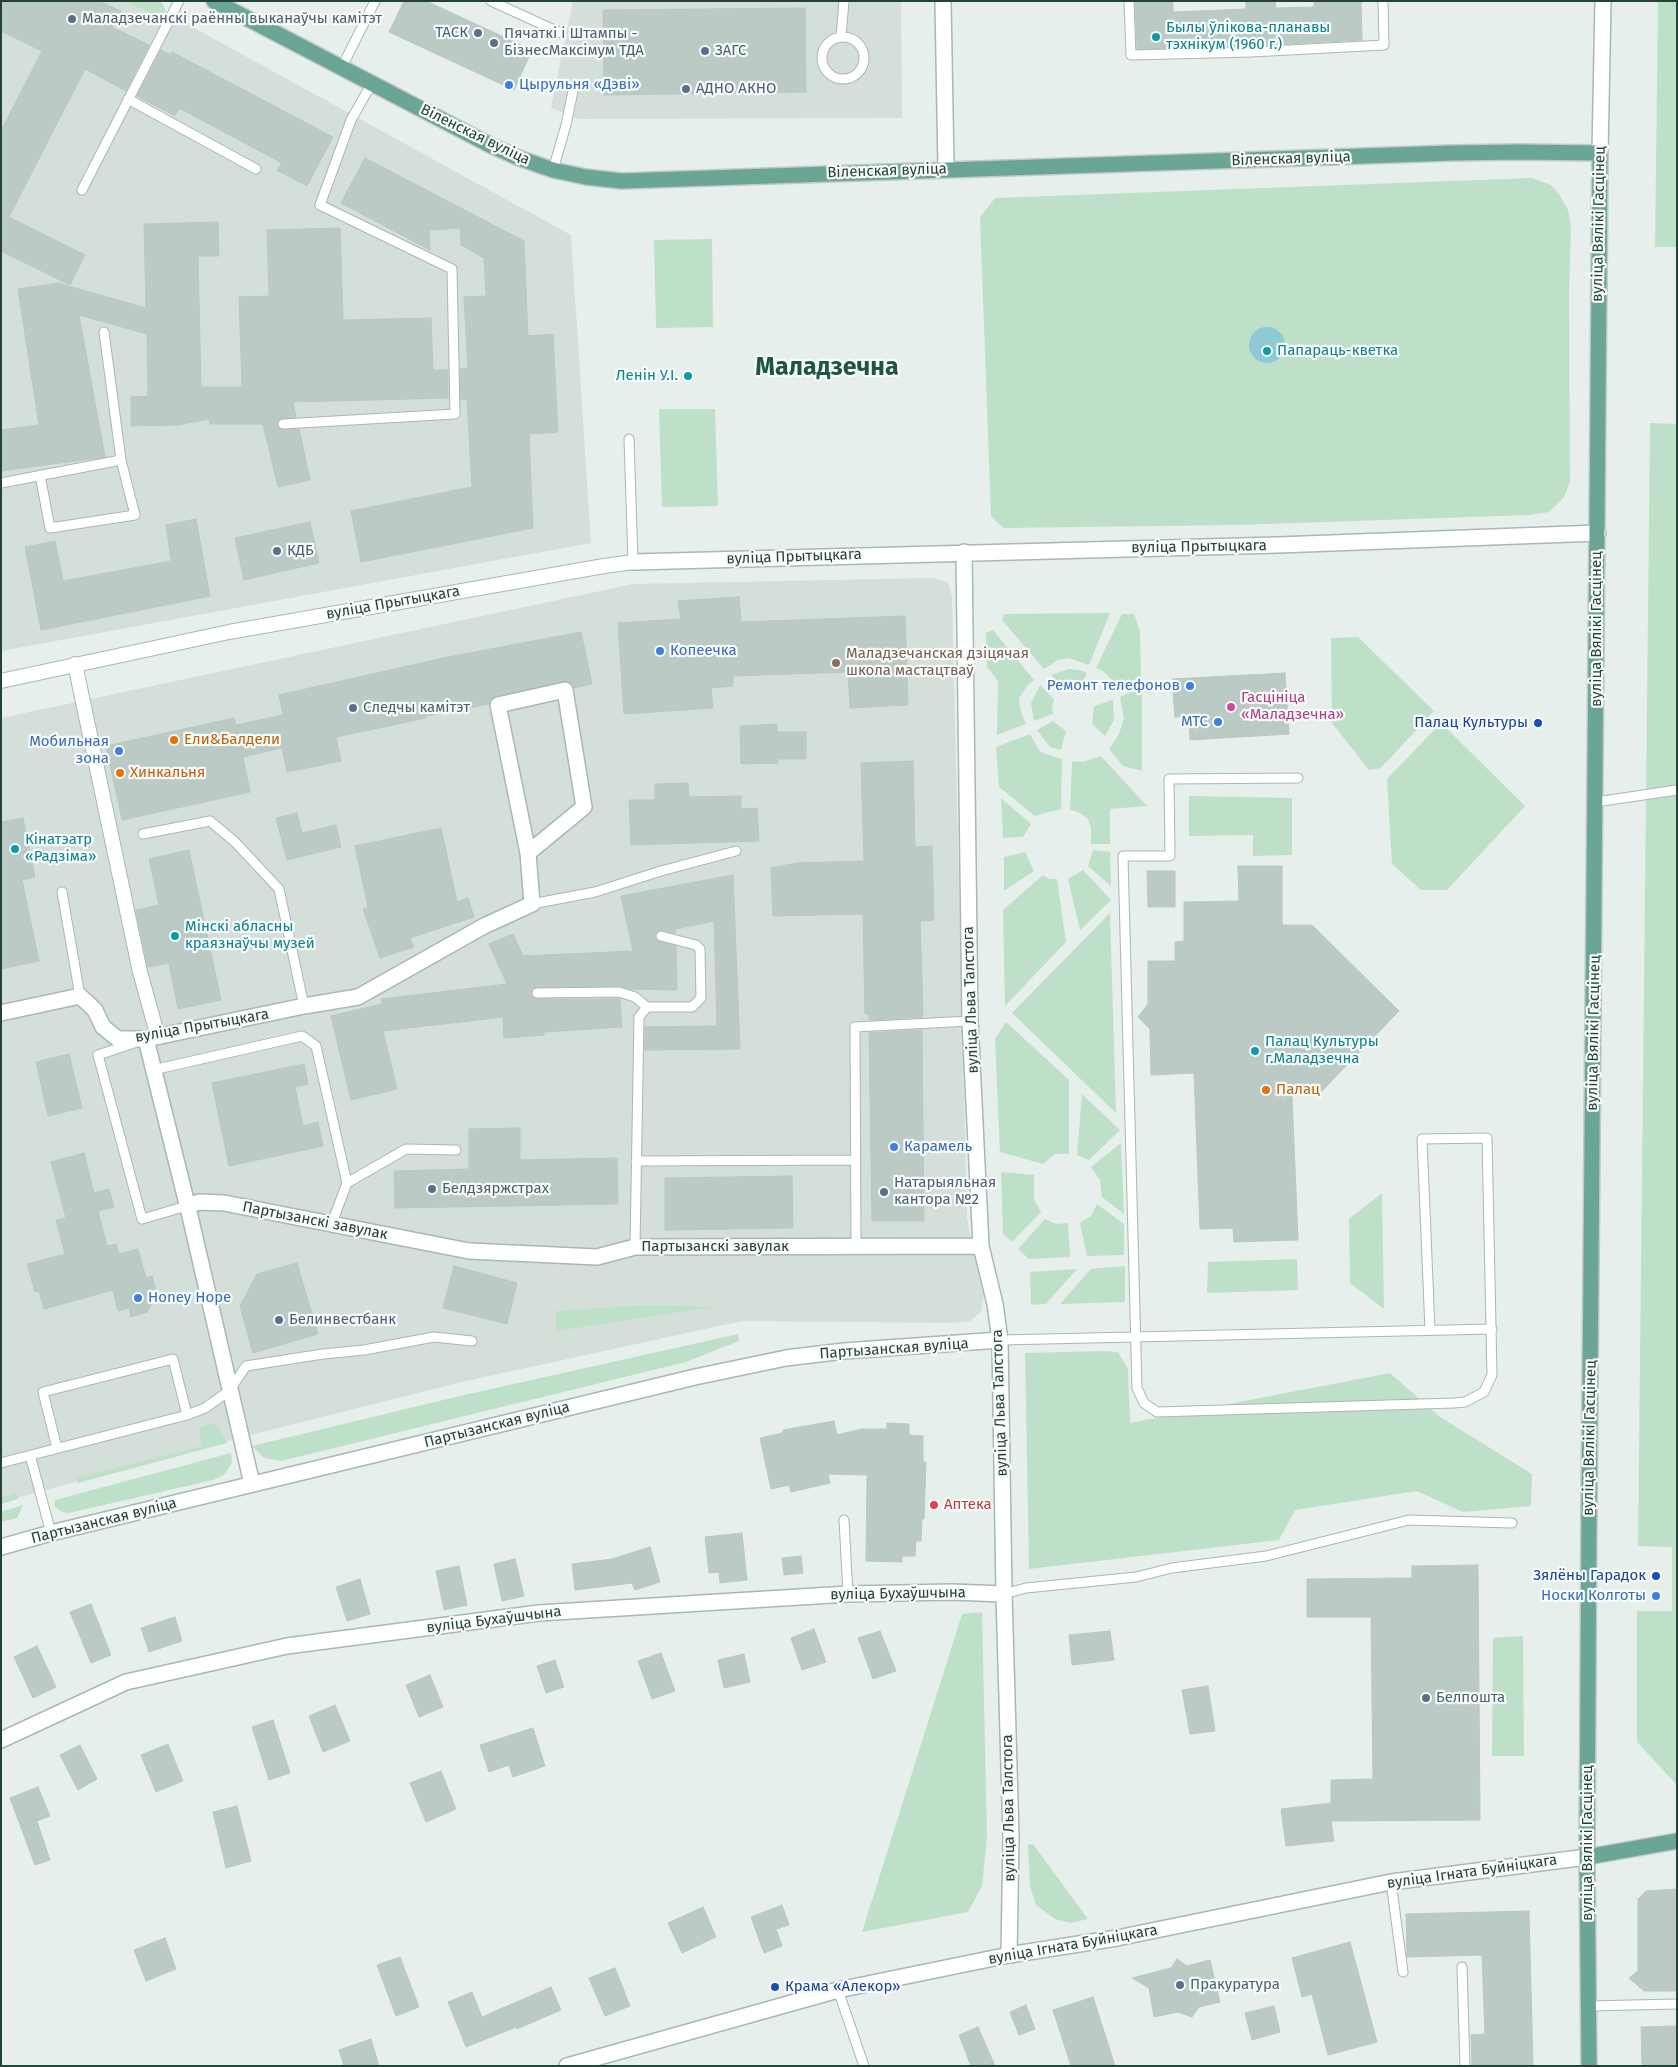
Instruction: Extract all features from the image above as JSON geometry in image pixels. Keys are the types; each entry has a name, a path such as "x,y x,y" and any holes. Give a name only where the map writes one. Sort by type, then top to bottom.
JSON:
{"main road":[{"name":"Віленская вуліца","path":"214,1 492,146 553,170 586,177 621,180 1471,152 1600,153"},
{"name":"вуліца Вялікі Гасцінец","path":"1589,2066 1587,1856 1598,533 1597,333 1600,153"},
{"path":"1587,1856 1677,1840"}],"street":[{"path":"943,1 946,169"},
{"name":"вуліца Вялікі Гасцінец","path":"1600,153 1603,1"},
{"name":"вуліца Прытыцкага","path":"1,681 229,632 633,562 1278,545 1598,533"},
{"name":"вуліца Льва Талстога","path":"964,552 970,1020 981,1246 995,1304 1000,1340 1004,1594 1011,1837 1009,1956"},
{"path":"74,664 140,972 152,1038 153,1070 252,1484"},
{"path":"528,854 584,807 565,690 498,705 528,854 532,904"},
{"name":"вуліца Прытыцкага","path":"80,996 95,1010 103,1027 118,1039 152,1038 304,1006 358,998 484,926 532,904"},
{"path":"1,1013 80,996"},
{"name":"Партызанскі завулак","path":"187,1206 200,1202 224,1203 468,1251 597,1257 635,1246 981,1246"},
{"name":"Партызанская вуліца","path":"1,1548 51,1533 685,1379 786,1358 844,1351 1000,1340"},
{"name":"вуліца Бухаўшчына","path":"1,1740 126,1682 287,1646 540,1613 848,1594 952,1592 1004,1594"},
{"name":"вуліца Ігната Буйніцкага","path":"567,2066 838,1990 1009,1956 1117,1938 1391,1882 1587,1856"}],"lane":[{"path":"82,190 179,1"},
{"path":"342,67 375,1"},
{"path":"490,1 561,33"},
{"path":"841,37 844,1"},
{"path":"1128,1 1131,55 1251,52 1384,45 1383,1"},
{"path":"841,37 851,38 857,42 864,53 862,66 858,72 847,78 834,76 828,72 822,59 826,45 831,40 841,37"},
{"path":"283,424 455,414 452,269 320,205 350,120 372,83"},
{"path":"553,170 566,126 573,91"},
{"path":"128,99 256,168"},
{"path":"40,475 50,528 135,515 121,460 104,332"},
{"path":"629,439 633,562"},
{"path":"1,483 121,460"},
{"path":"1298,778 1169,780 1170,856 1123,856 1137,1388 1144,1403 1157,1412 1465,1402 1484,1392 1492,1375 1487,1138 1422,1139 1430,1330"},
{"path":"1596,802 1677,790"},
{"path":"143,834 210,821 235,842 279,889 304,1006"},
{"path":"532,904 595,892 661,871 736,851"},
{"path":"62,892 80,996"},
{"path":"537,993 619,992 635,997 648,1007 692,1007 701,998 700,949 696,945 660,936"},
{"path":"635,1246 638,1017 648,1007"},
{"path":"856,1246 855,1027 970,1020"},
{"path":"153,1070 302,1036 316,1046 347,1183 332,1223"},
{"path":"152,1038 98,1055 142,1219 187,1206"},
{"path":"347,1183 406,1149 456,1150"},
{"path":"636,1161 855,1160"},
{"path":"1000,1340 1492,1328"},
{"path":"1,1463 187,1415 205,1408 229,1391 246,1366 323,1354 364,1350 434,1337 472,1341"},
{"path":"57,1448 42,1392 172,1358 187,1415"},
{"path":"30,1455 51,1533"},
{"path":"844,1520 848,1594"},
{"path":"1004,1594 1026,1588 1136,1578 1172,1568 1266,1556 1409,1520 1512,1523"},
{"path":"1391,1882 1403,1972"},
{"path":"1462,1967 1464,2066"},
{"path":"838,1990 864,2066"},
{"path":"1588,2006 1677,2004"}],"shaded area":[{"path":"1,1 145,1 571,235 591,543 1,651"},
{"path":"573,1 901,1 902,118 578,119 551,108"},
{"path":"932,578 948,582 952,597 967,1218 974,1255 985,1288 981,1312 970,1321 949,1323 742,1321 462,1382 231,1440 1,1502 1,718 633,584"}],"green space":[{"path":"132,1 161,1 166,11 165,20 131,4"},
{"path":"1658,1 1677,1 1677,247 1655,247"},
{"path":"1532,178 1551,185 1559,194 1568,210 1571,226 1569,294 1570,482 1564,497 1549,512 1529,515 1237,525 1003,528 991,516 980,217 995,198"},
{"path":"712,239 713,327 656,328 654,240"},
{"path":"659,409 715,409 718,506 662,507"},
{"path":"1650,423 1677,424 1677,1785 1637,1742 1637,1611 1672,1611 1672,1547 1638,1546"},
{"path":"1110,613 1089,665 1069,658 1058,660 1044,669 1002,620 1004,614"},
{"path":"1122,614 1134,614 1140,631 1141,677 1116,687 1103,671 1096,668"},
{"path":"993,630 1034,680 1027,686 1019,698 1021,712 1026,724 997,735 998,681 987,667 986,633"},
{"path":"1358,637 1434,711 1381,768 1369,770 1332,723 1331,638"},
{"path":"1069,669 1087,673 1079,689 1063,689 1051,675"},
{"path":"1040,685 1054,699 1052,706 1053,714 1034,721 1031,703"},
{"path":"1142,688 1142,771 1123,766 1109,749 1119,734 1124,718 1120,697"},
{"path":"1113,700 1114,720 1105,736 1092,724 1094,706"},
{"path":"1053,721 1066,731 1061,750 1050,747 1037,730"},
{"path":"1441,723 1525,806 1447,890 1421,890 1392,864 1387,779"},
{"path":"1030,734 1040,752 1062,759 1061,809 1035,816 999,787 996,747"},
{"path":"1101,756 1147,806 1110,809 1110,844 1091,844 1091,829 1088,819 1078,812 1070,810 1072,761 1083,762"},
{"path":"1189,796 1292,798 1292,855 1253,856 1253,835 1189,836"},
{"path":"1001,798 1031,824 1023,837 1003,838"},
{"path":"1093,850 1110,852 1111,886 1088,866"},
{"path":"1025,852 1034,871 1004,891 1004,857"},
{"path":"1083,870 1111,900 1080,930 1068,879"},
{"path":"1043,875 1049,879 1057,879 1066,942 1005,1006 1003,910"},
{"path":"1110,913 1116,1113 1012,1013"},
{"path":"1006,1022 1069,1080 1069,1154 1055,1154 1043,1164 1000,1152 995,1039"},
{"path":"1082,1094 1120,1130 1089,1160 1077,1155"},
{"path":"1121,1143 1124,1214 1102,1197 1100,1180 1091,1167"},
{"path":"1001,1172 1034,1175 1034,1199 1041,1212 1012,1242 1003,1234"},
{"path":"1382,1193 1384,1309 1350,1283 1349,1219"},
{"path":"1097,1204 1124,1224 1124,1255 1087,1256 1080,1223 1091,1216"},
{"path":"1045,1219 1056,1224 1068,1223 1070,1257 1029,1259 1018,1249"},
{"path":"1297,1259 1298,1290 1207,1293 1208,1262"},
{"path":"1125,1266 1125,1302 1060,1304 1091,1269"},
{"path":"1077,1269 1046,1304 1031,1305 1030,1272"},
{"path":"648,1305 713,1307 556,1331 556,1311"},
{"path":"738,1334 739,1341 686,1362 281,1461 264,1458 252,1446 464,1395"},
{"path":"1118,1352 1128,1369 1130,1423 1390,1373 1440,1417 1532,1474 1531,1506 1463,1512 1417,1491 1295,1510 1279,1540 1029,1569 1025,1353"},
{"path":"212,1423 218,1426 227,1443 78,1483 76,1478 202,1446 199,1428"},
{"path":"231,1453 232,1463 224,1475 213,1480 69,1513 62,1512 54,1506 55,1500"},
{"path":"17,1493 18,1499 1,1504 1,1498"},
{"path":"23,1505 17,1518 1,1522 1,1512"},
{"path":"982,1612 987,1838 982,1886 968,1912 862,1932 962,1614"},
{"path":"1523,1636 1524,1756 1492,1756 1493,1638"},
{"path":"1033,1844 1088,1919 1070,1923 1055,1919 1036,1905 1030,1886 1028,1845"}],"water":[{"path":"1267,327 1279,333 1285,345 1279,357 1267,363 1255,357 1249,345 1255,333"}],"building":[{"path":"1,1 99,1 121,11 112,27 149,45 126,91 85,69 9,217 85,255 70,285 1,251 1,131 42,51 1,31"},
{"path":"404,1 426,1 532,50 514,90 389,32"},
{"path":"1135,1 1173,1 1173,12 1246,9 1246,1 1275,1 1276,8 1314,7 1314,1 1361,1 1362,40 1251,46 1137,49"},
{"name":"ЗАГС","path":"805,8 806,92 604,95 603,10"},
{"path":"161,50 171,55 172,52 333,137 307,186 277,170 282,163 179,108 175,116 137,96"},
{"path":"365,158 524,241 528,336 553,334 558,432 529,434 533,528 361,562 351,511 472,487 467,399 461,400 460,369 468,368 464,297 486,296 484,258 461,245 460,228 429,230 430,250 341,203"},
{"path":"218,222 219,256 198,256 201,387 242,387 239,297 269,296 267,230 340,228 343,320 431,318 433,370 448,370 448,398 293,402 296,417 280,419 277,425 281,430 299,429 310,480 278,487 263,424 210,424 209,419 178,425 131,426 131,397 148,396 147,334 79,315 105,457 1,471 1,430 39,425 18,289 58,283 146,308 144,224"},
{"path":"196,519 210,596 41,630 25,547 55,541 63,581 171,561 166,525"},
{"name":"КДБ","path":"310,522 319,563 244,580 235,538"},
{"path":"739,597 741,622 905,616 908,705 850,708 848,672 733,676 733,686 711,688 713,708 624,714 618,623 681,619 678,601"},
{"path":"581,632 592,684 574,688 568,681 563,681 496,696 491,698 489,704 426,716 426,718 336,737 341,761 287,772 282,748 243,757 250,792 122,820 106,746 234,718 236,725 283,715 279,695 448,657"},
{"name":"Гасцініца «Маладзечна»","path":"1285,673 1289,734 1190,740 1189,716 1175,717 1172,679"},
{"path":"777,724 777,732 806,732 806,759 778,759 778,763 741,764 740,726"},
{"path":"913,761 915,847 932,846 934,920 920,921 923,1012 922,1017 869,1020 869,1014 865,1014 863,914 773,916 771,868 797,863 864,861 861,763"},
{"path":"688,783 689,797 741,796 741,809 757,808 759,841 631,845 629,800 655,800 655,784"},
{"path":"297,813 302,833 336,825 341,847 287,860 276,818"},
{"name":"Кінатэатр «Радзіма»","path":"23,818 35,877 22,880 39,961 1,969 1,822"},
{"path":"441,828 457,902 468,898 474,917 410,938 414,947 380,958 363,909 368,907 355,846"},
{"name":"Мінскі абласны краязнаўчы музей","path":"189,850 221,1000 178,1009 169,963 148,967 136,910 159,905 149,859"},
{"name":"Палац Культуры г.Маладзечна","path":"1238,866 1282,866 1282,925 1312,925 1399,1011 1319,1094 1292,1095 1298,1240 1234,1242 1233,1228 1200,1229 1194,1073 1151,1075 1150,1029 1138,1017 1148,1004 1148,961 1175,961 1175,942 1184,941 1184,902 1239,901"},
{"path":"1147,871 1175,871 1175,907 1148,907"},
{"path":"733,875 740,1049 645,1050 645,1027 717,1026 714,921 675,929 676,933 660,930 655,934 657,941 676,946 677,990 631,989 619,986 537,987 531,990 532,997 537,999 620,999 622,1027 544,1032 544,1035 504,1038 503,1017 383,1031 397,1089 351,1100 331,1016 382,1004 381,999 507,984 489,944 513,934 523,956 633,951 621,896"},
{"path":"922,1030 924,1221 872,1221 869,1033"},
{"path":"69,1054 82,1108 48,1116 36,1062"},
{"path":"304,1064 308,1084 295,1087 303,1126 318,1122 323,1146 229,1166 212,1083"},
{"path":"520,1128 520,1160 617,1158 618,1204 395,1208 394,1171 469,1169 469,1129"},
{"path":"84,1153 94,1193 109,1189 114,1207 98,1211 107,1246 116,1244 119,1254 138,1249 146,1278 152,1276 157,1294 147,1312 131,1317 129,1308 118,1311 113,1290 44,1309 39,1291 35,1292 27,1264 65,1254 56,1220 66,1218 51,1162"},
{"path":"792,1176 793,1228 665,1230 665,1178"},
{"name":"Белинвестбанк","path":"297,1263 318,1334 253,1353 240,1306 257,1274"},
{"path":"454,1266 517,1283 507,1324 443,1308"},
{"path":"834,1421 837,1435 862,1429 887,1429 887,1423 909,1424 909,1435 923,1436 923,1462 926,1462 924,1519 922,1519 921,1541 916,1541 915,1556 902,1556 902,1562 866,1561 867,1475 828,1474 830,1483 791,1492 789,1485 771,1489 760,1438 783,1433 783,1430"},
{"path":"742,1533 747,1580 720,1583 719,1572 709,1573 705,1537"},
{"path":"650,1547 660,1582 635,1590 632,1583 575,1590 572,1564 612,1559"},
{"path":"801,1556 803,1573 784,1575 782,1558"},
{"path":"515,1559 524,1596 502,1601 494,1564"},
{"name":"Белпошта","path":"1478,1565 1480,1820 1331,1821 1334,1841 1286,1846 1281,1809 1331,1803 1331,1780 1373,1779 1371,1617 1307,1617 1307,1579 1412,1578 1412,1566"},
{"path":"459,1566 467,1605 444,1610 436,1571"},
{"path":"360,1579 370,1614 347,1621 336,1587"},
{"path":"91,1604 111,1655 91,1663 70,1612"},
{"path":"175,1617 182,1641 149,1652 141,1628"},
{"path":"814,1629 826,1662 802,1670 791,1638"},
{"path":"880,1631 896,1671 873,1679 858,1638"},
{"path":"1110,1631 1114,1660 1072,1665 1069,1635"},
{"path":"37,1646 56,1687 33,1698 14,1657"},
{"path":"661,1653 675,1691 652,1699 638,1661"},
{"path":"744,1654 750,1682 724,1688 718,1660"},
{"path":"555,1660 564,1687 546,1693 537,1666"},
{"path":"430,1675 443,1707 419,1717 406,1685"},
{"path":"1208,1686 1215,1731 1190,1734 1182,1690"},
{"path":"335,1705 350,1741 323,1752 309,1716"},
{"path":"273,1720 290,1773 269,1780 252,1727"},
{"path":"533,1728 545,1766 513,1777 509,1765 489,1772 480,1745"},
{"path":"168,1744 183,1781 156,1792 141,1755"},
{"path":"80,1745 97,1779 78,1790 60,1755"},
{"path":"441,1771 456,1809 426,1822 410,1783"},
{"path":"38,1787 50,1816 37,1821 50,1860 35,1865 10,1798"},
{"path":"237,1806 251,1861 226,1868 213,1812"},
{"path":"1677,1889 1677,1991 1644,1991 1629,1978 1638,1971 1638,1899 1646,1891"},
{"path":"782,1905 789,1925 776,1929 782,1946 764,1953 751,1917"},
{"path":"703,1907 716,1937 682,1953 668,1923"},
{"path":"1529,1911 1533,2066 1472,2066 1471,2035 1485,2034 1482,1955 1407,1957 1406,1914"},
{"path":"165,1938 176,1969 146,1981 134,1950"},
{"path":"1350,1942 1377,2042 1328,2055 1312,1994 1302,1997 1292,1958"},
{"path":"400,1957 419,2007 396,2016 377,1965"},
{"name":"Пракуратура","path":"1177,1959 1187,1966 1210,1960 1220,2002 1199,2007 1192,2017 1178,2012 1154,2017 1149,1988 1132,1978 1171,1968"},
{"path":"615,1968 630,2006 605,2016 589,1978"},
{"path":"551,1987 561,2010 517,2029 516,2027 466,2047 448,2002 472,1992 482,2017"},
{"path":"1093,1997 1115,2066 1071,2066 1053,2010"},
{"path":"1026,2005 1035,2029 1019,2035 1010,2012"},
{"path":"1274,2006 1280,2032 1252,2040 1245,2013"},
{"path":"1677,2026 1677,2066 1642,2066 1641,2027"},
{"path":"978,2027 995,2066 971,2066 959,2035"},
{"path":"371,2039 379,2066 344,2066 339,2050"}],"place":[{"name":"Маладзечанскі раённы выканаўчы камітэт","path":"72,19"},
{"name":"ТАСК","path":"478,33"},
{"name":"Былы ўлікова-планавы тэхнікум (1960 г.)","path":"1156,37"},
{"name":"Пячаткі і Штампы - БізнесМаксімум ТДА","path":"494,43"},
{"name":"ЗАГС","path":"705,51"},
{"name":"Цырульня «Дэві»","path":"509,85"},
{"name":"АДНО АКНО","path":"686,89"},
{"name":"Папараць-кветка","path":"1267,351"},
{"name":"Ленін У.І.","path":"688,376"},
{"name":"КДБ","path":"277,551"},
{"name":"Копеечка","path":"660,651"},
{"name":"Маладзечанская дзіцячая школа мастацтваў","path":"836,663"},
{"name":"Ремонт телефонов","path":"1190,686"},
{"name":"Гасцініца «Маладзечна»","path":"1231,707"},
{"name":"Следчы камітэт","path":"353,708"},
{"name":"МТС","path":"1218,722"},
{"name":"Палац Культуры","path":"1538,723"},
{"name":"Ели&Балдели","path":"174,740"},
{"name":"Мобильная зона","path":"119,751"},
{"name":"Хинкальня","path":"120,773"},
{"name":"Кінатэатр «Радзіма»","path":"15,849"},
{"name":"Мінскі абласны краязнаўчы музей","path":"175,936"},
{"name":"Палац Культуры г.Маладзечна","path":"1255,1051"},
{"name":"Палац","path":"1266,1090"},
{"name":"Карамель","path":"894,1147"},
{"name":"Белдзяржстрах","path":"432,1189"},
{"name":"Натарыяльная кантора №2","path":"884,1192"},
{"name":"Honey Hope","path":"138,1298"},
{"name":"Белинвестбанк","path":"279,1320"},
{"name":"Аптека","path":"934,1505"},
{"name":"Зялёны Гарадок","path":"1656,1576"},
{"name":"Носки Колготы","path":"1656,1596"},
{"name":"Белпошта","path":"1426,1698"},
{"name":"Пракуратура","path":"1180,1985"},
{"name":"Крама «Алекор»","path":"775,1987"}],"district":[{"name":"Маладзечна","path":"827,368"}]}
